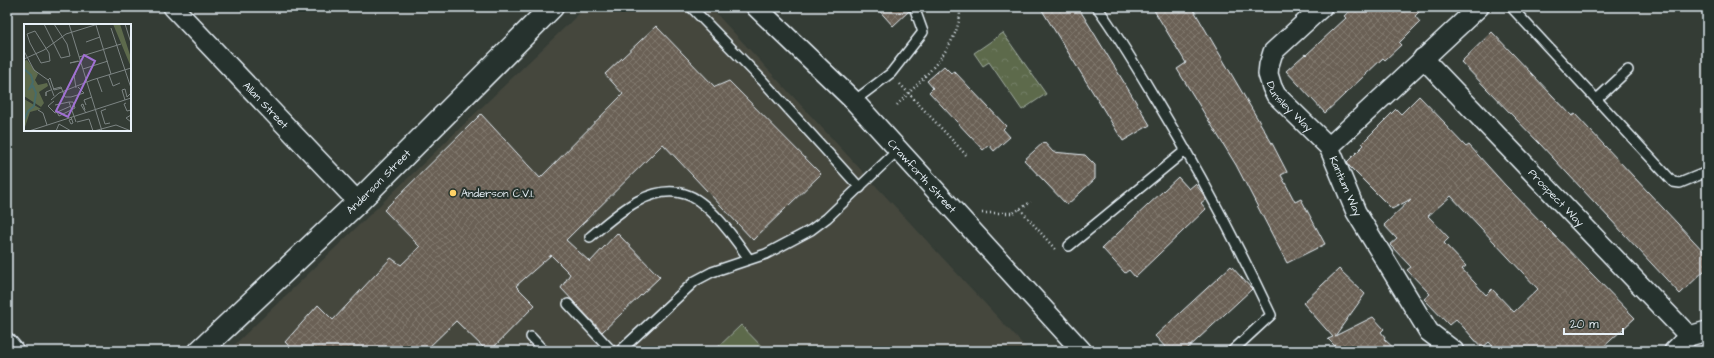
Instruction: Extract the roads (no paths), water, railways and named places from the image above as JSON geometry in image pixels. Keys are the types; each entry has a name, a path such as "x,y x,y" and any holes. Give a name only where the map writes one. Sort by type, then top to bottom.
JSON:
{"main road":[{"name":"Anderson Street","path":"200,351 358,202 552,7"}],"street":[{"name":"Allan Street","path":"173,7 358,202"},
{"name":"Crawforth Street","path":"756,7 854,101 1082,351"},
{"name":"Dunsley Way","path":"1322,7 1273,52 1268,74 1276,94 1329,147"},
{"name":"Kantium Way","path":"1454,351 1429,332 1356,212 1329,147 1479,7"},
{"name":"Prospect Way","path":"1423,58 1689,336"},
{"path":"1674,351 1689,336 1707,331"},
{"path":"7,343 14,351"}],"lane":[{"path":"691,7 860,188"},
{"path":"854,101 891,73 923,32 914,7"},
{"path":"1097,7 1117,34 1186,150 1247,264 1271,315 1232,351"},
{"path":"1511,7 1673,182 1680,183 1707,172"},
{"path":"1596,99 1628,70"},
{"path":"620,351 695,281 712,272 766,254 811,230 827,218 860,188 898,150"},
{"path":"1069,246 1186,150"},
{"path":"590,237 636,202 654,194 672,192 686,194 712,213 727,229 749,259"},
{"path":"568,304 612,351"},
{"path":"531,337 544,351"}],"place":[{"name":"Anderson C.V.I.","path":"453,193"}]}
